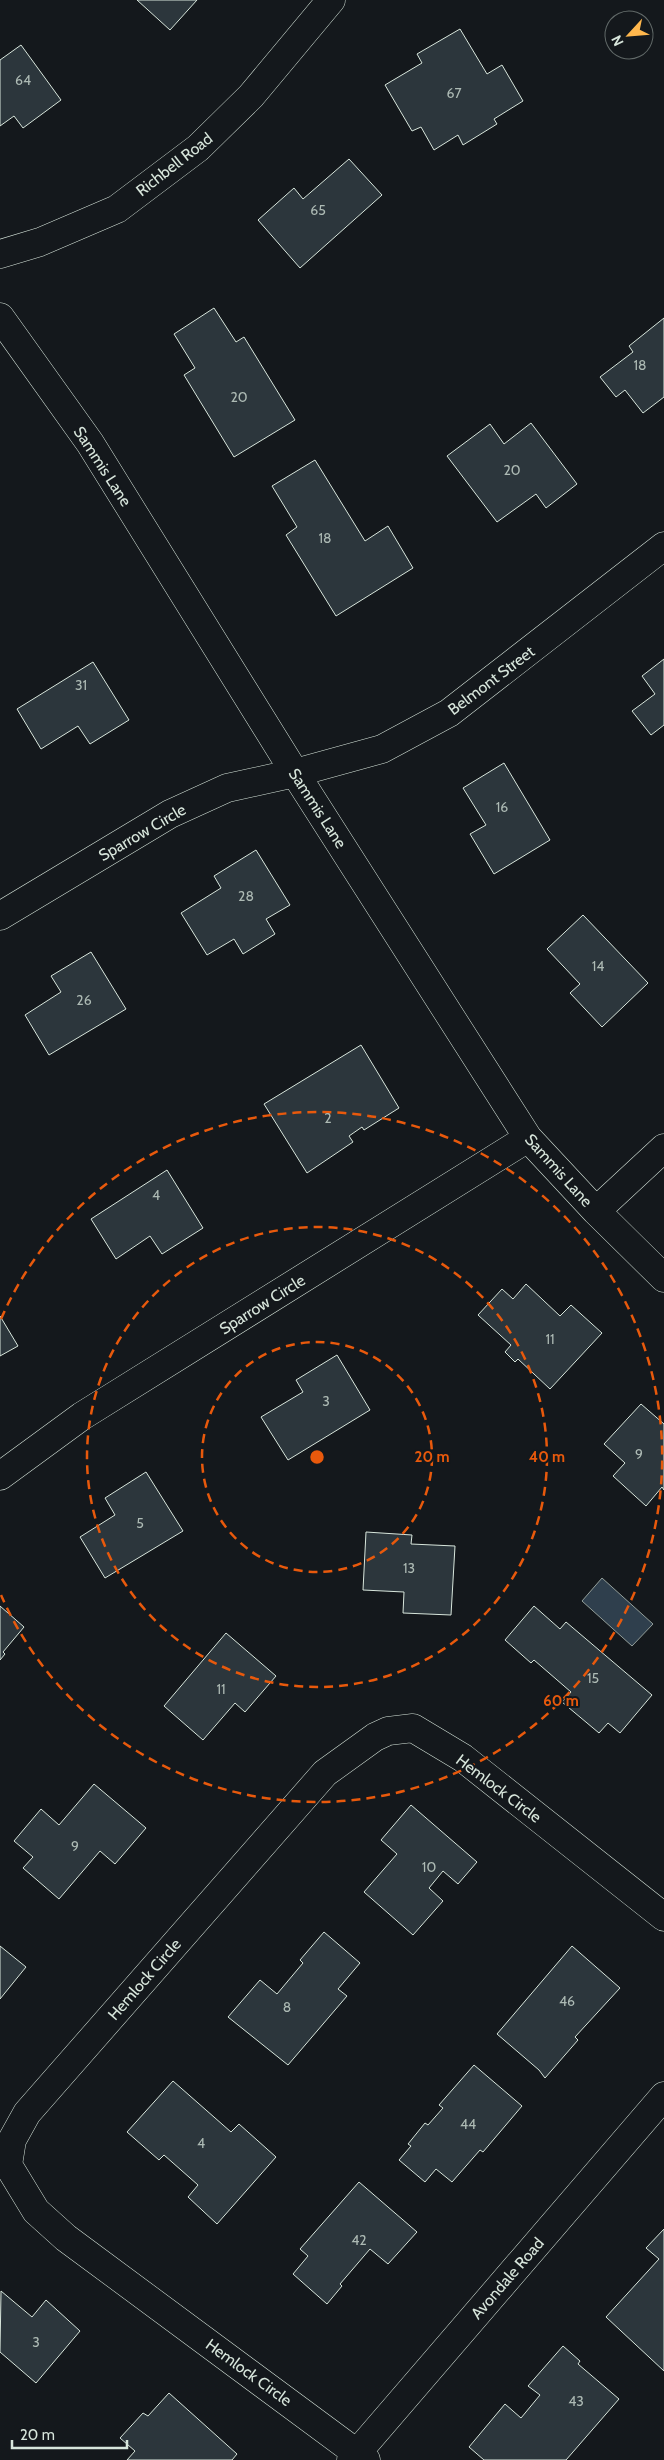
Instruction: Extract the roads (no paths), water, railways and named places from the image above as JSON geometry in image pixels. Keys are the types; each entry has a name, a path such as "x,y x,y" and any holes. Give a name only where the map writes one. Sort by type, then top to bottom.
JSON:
{"street":[{"name":"Richbell Road","path":"0,254 40,242 117,209 198,148 252,96 331,0"},
{"name":"Sammis Lane","path":"0,317 90,443 295,773 528,1138 596,1211 664,1278"},
{"name":"Belmont Street","path":"295,773 382,749 449,713 664,546"},
{"name":"Sparrow Circle","path":"0,916 170,814 227,788 295,773"},
{"name":"Sparrow Circle","path":"0,1476 82,1416 528,1138"},
{"path":"596,1211 664,1148"},
{"name":"Hemlock Circle","path":"358,2457 66,2238 36,2211 8,2166 12,2140 27,2113 325,1773 376,1737 388,1731 412,1728 463,1758 664,1917"},
{"name":"Avondale Road","path":"358,2457 664,2096"}],"water":[{"path":"602,1578 653,1624 632,1646 582,1601"}]}
